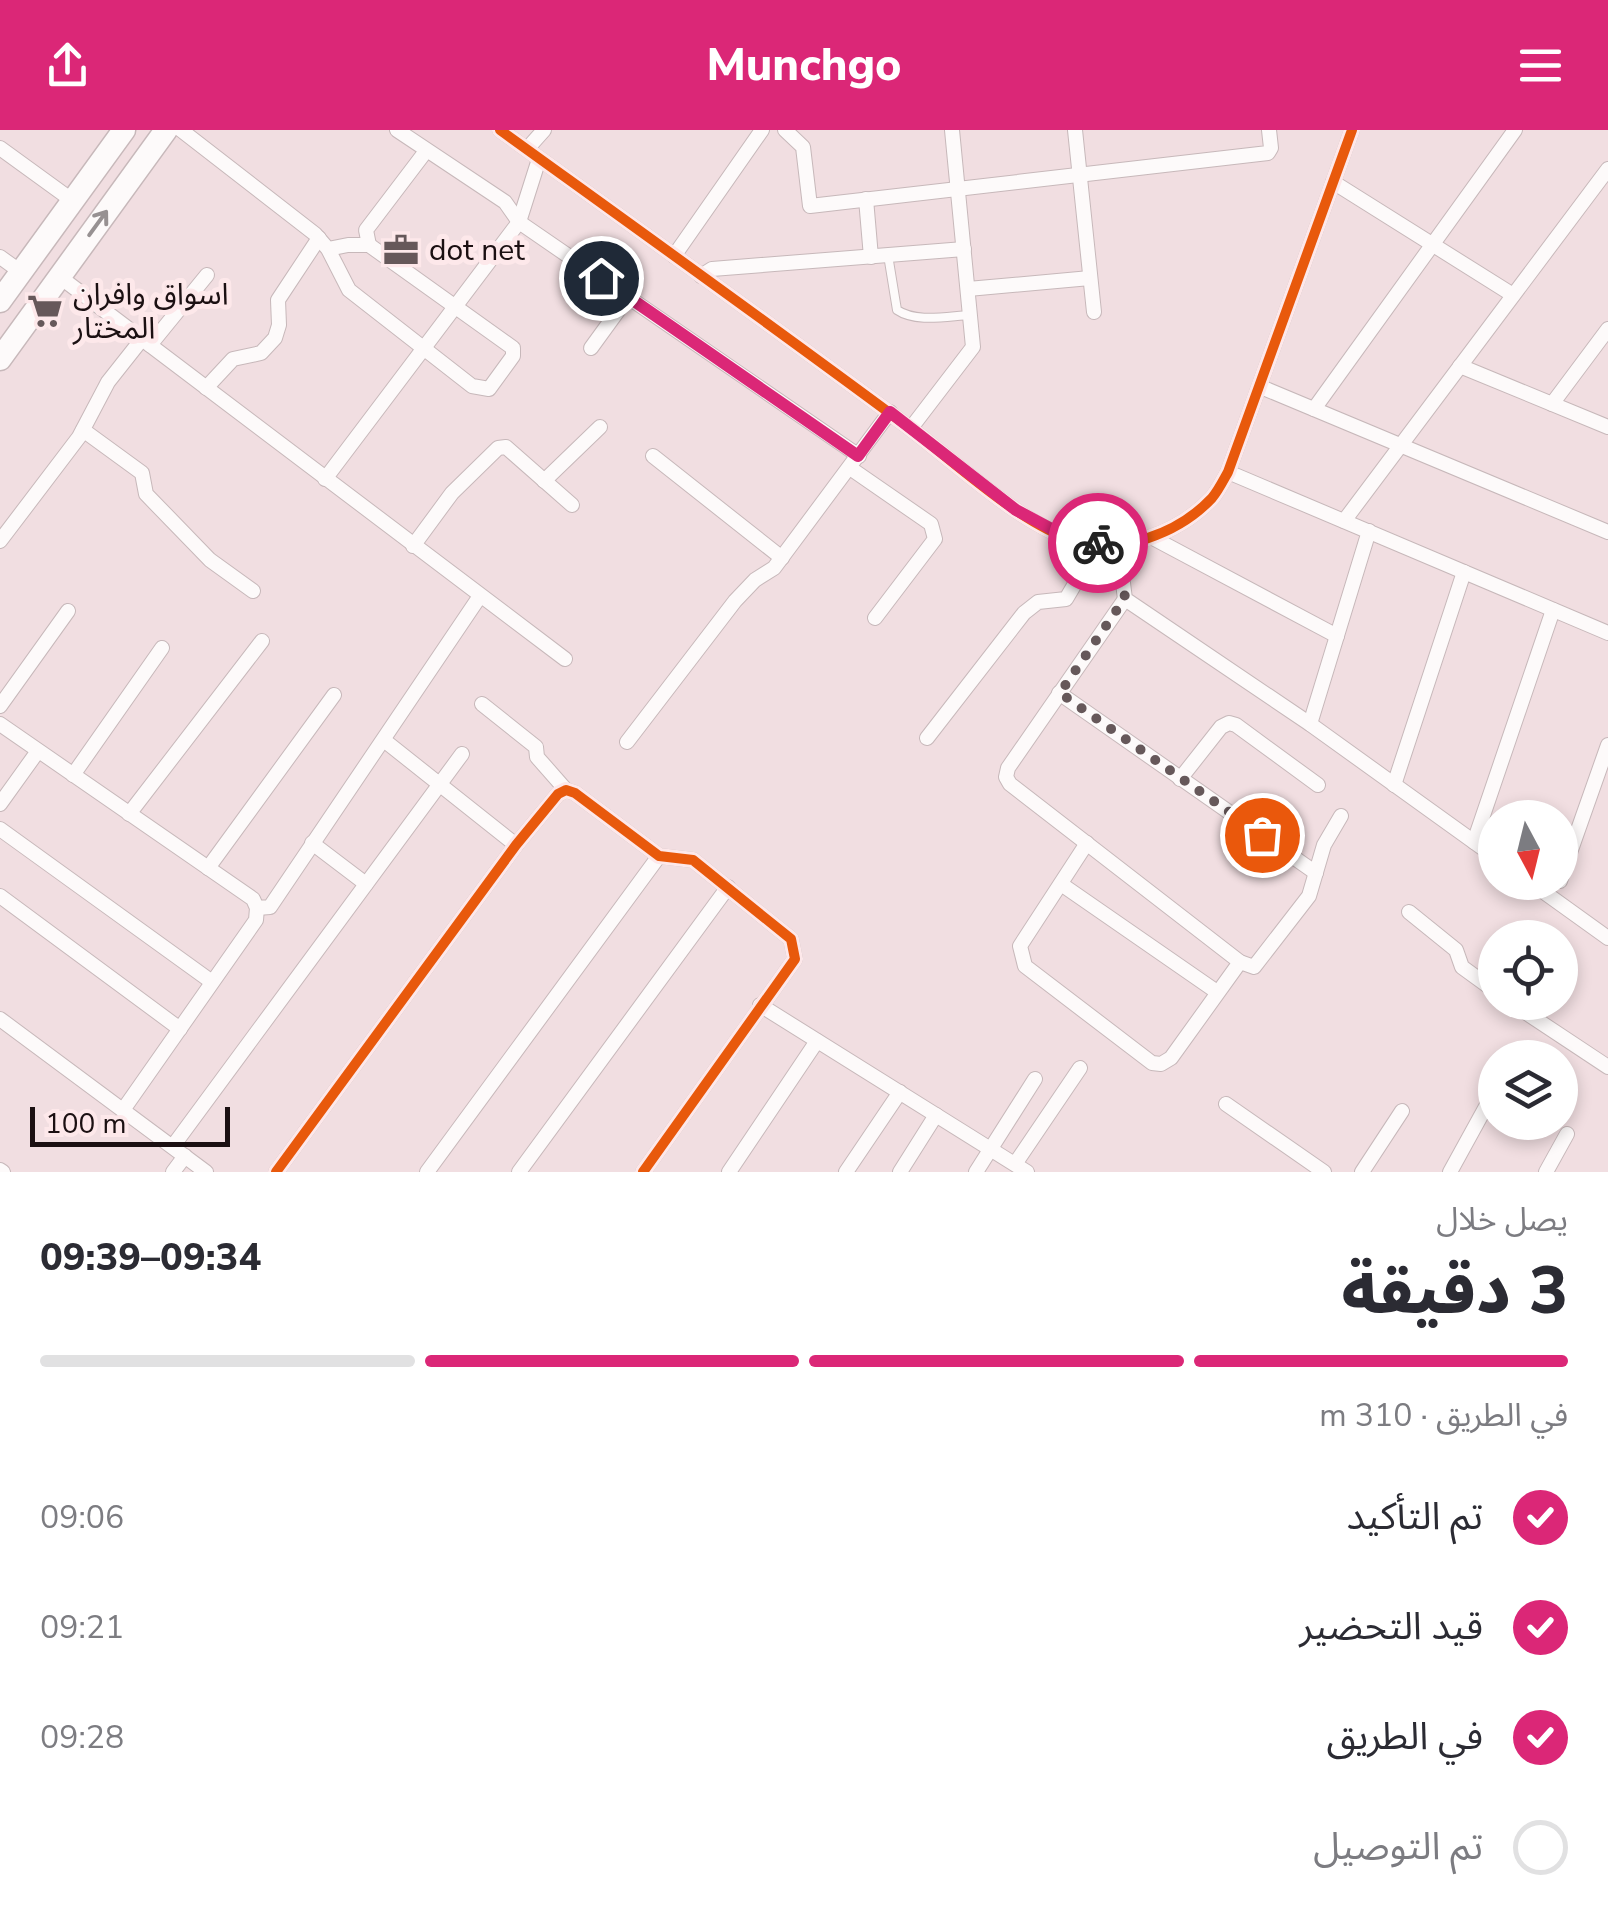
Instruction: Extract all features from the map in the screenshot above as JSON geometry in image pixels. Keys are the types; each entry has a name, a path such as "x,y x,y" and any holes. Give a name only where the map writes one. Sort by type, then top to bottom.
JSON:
{"main road":[{"path":"0,359 166,130"},
{"path":"0,301 118,132"}],"street":[{"path":"181,130 323,243 349,290 364,305 481,390 488,389 513,356 513,348 369,246 323,243"},
{"path":"397,130 506,202 519,222 854,462 931,524 935,539 876,618"},
{"path":"500,130 890,412 1016,510 1074,541 1118,544 1153,538 1213,497 1228,472 1352,130"},
{"path":"325,480 519,222 533,154 544,130"},
{"path":"674,256 762,130"},
{"path":"785,130 803,146 810,206 1268,153 1269,130"},
{"path":"911,428 972,347 952,130"},
{"path":"1075,130 1094,312"},
{"path":"1314,409 1515,130"},
{"path":"0,148 73,200"},
{"path":"369,246 366,230 426,151"},
{"path":"1344,521 1608,169"},
{"path":"1333,182 1514,295"},
{"path":"866,199 871,257"},
{"path":"206,388 233,359 261,352 275,338 278,300 323,243"},
{"path":"701,276 712,269 964,249"},
{"path":"0,257 21,272"},
{"path":"0,541 84,430 108,382 206,275"},
{"path":"60,277 565,659"},
{"path":"968,289 1090,278"},
{"path":"592,348 628,297"},
{"path":"1552,404 1608,330"},
{"path":"1460,366 1608,428"},
{"path":"1261,387 1608,532"},
{"path":"627,742 723,614 782,558 890,412"},
{"path":"544,481 600,428"},
{"path":"84,430 142,473 146,494 210,560 253,590"},
{"path":"413,546 452,493 498,448 506,447 572,506"},
{"path":"654,456 782,558"},
{"path":"1228,472 1608,633"},
{"path":"1310,724 1369,531"},
{"path":"1153,538 1337,636"},
{"path":"927,738 1024,613 1038,602 1066,599 1098,543"},
{"path":"1118,544 1125,598 1008,768 1010,784 1240,962 1254,967 1309,896 1324,845 1340,816"},
{"path":"1394,785 1464,572"},
{"path":"257,908 270,908 480,596"},
{"path":"1125,598 1478,845"},
{"path":"1474,842 1554,610"},
{"path":"0,706 68,612"},
{"path":"130,814 262,641"},
{"path":"73,775 162,648"},
{"path":"1060,693 1316,872"},
{"path":"208,868 334,695"},
{"path":"482,704 536,747 537,757 566,790 575,792 659,856 694,860 791,939 795,949 795,959 642,1172"},
{"path":"1180,779 1221,727 1229,723 1318,785"},
{"path":"0,724 253,899 257,908 256,920 122,1110"},
{"path":"385,741 516,845"},
{"path":"1578,831 1608,745"},
{"path":"0,804 38,751"},
{"path":"172,1172 179,1151 462,754"},
{"path":"276,1172 516,845 558,794 566,790"},
{"path":"0,829 212,982"},
{"path":"1087,843 1020,946 1025,966 1152,1062 1162,1064 1171,1058 1240,962"},
{"path":"312,844 366,884"},
{"path":"426,1172 659,856"},
{"path":"1060,884 1218,992"},
{"path":"526,1169 728,886"},
{"path":"0,896 180,1028"},
{"path":"1555,900 1608,938"},
{"path":"1409,912 1456,950 1462,967 1478,979"},
{"path":"760,1005 1021,1168 1080,1068"},
{"path":"0,1019 206,1172"},
{"path":"1538,1020 1608,1066"},
{"path":"730,1172 817,1040"},
{"path":"976,1172 1035,1079"},
{"path":"846,1172 900,1092"},
{"path":"1226,1104 1324,1172"},
{"path":"1362,1172 1402,1110"},
{"path":"900,1172 936,1115"},
{"path":"1450,1172 1478,1121"},
{"path":"1546,1172 1564,1140"}],"lane":[{"path":"888,255 897,310 906,316 970,315"}],"cycle path":[{"path":"500,130 849,383 1006,504 1073,540 1110,545 1148,538 1183,522 1212,498 1220,486 1352,130"},
{"path":"276,1172 516,845 558,794 566,790 659,856 693,860 791,939 795,959 643,1172"}],"way so far":[{"path":"1098,543 1118,544 1125,598 1060,693 1262,835"}],"place":[{"name":"dot net","path":"401,250"},
{"name":"اسواق وافران المختار","path":"45,311"}],"route":[{"path":"601,278 858,456 890,412 1016,510 1074,541 1098,543"}]}
